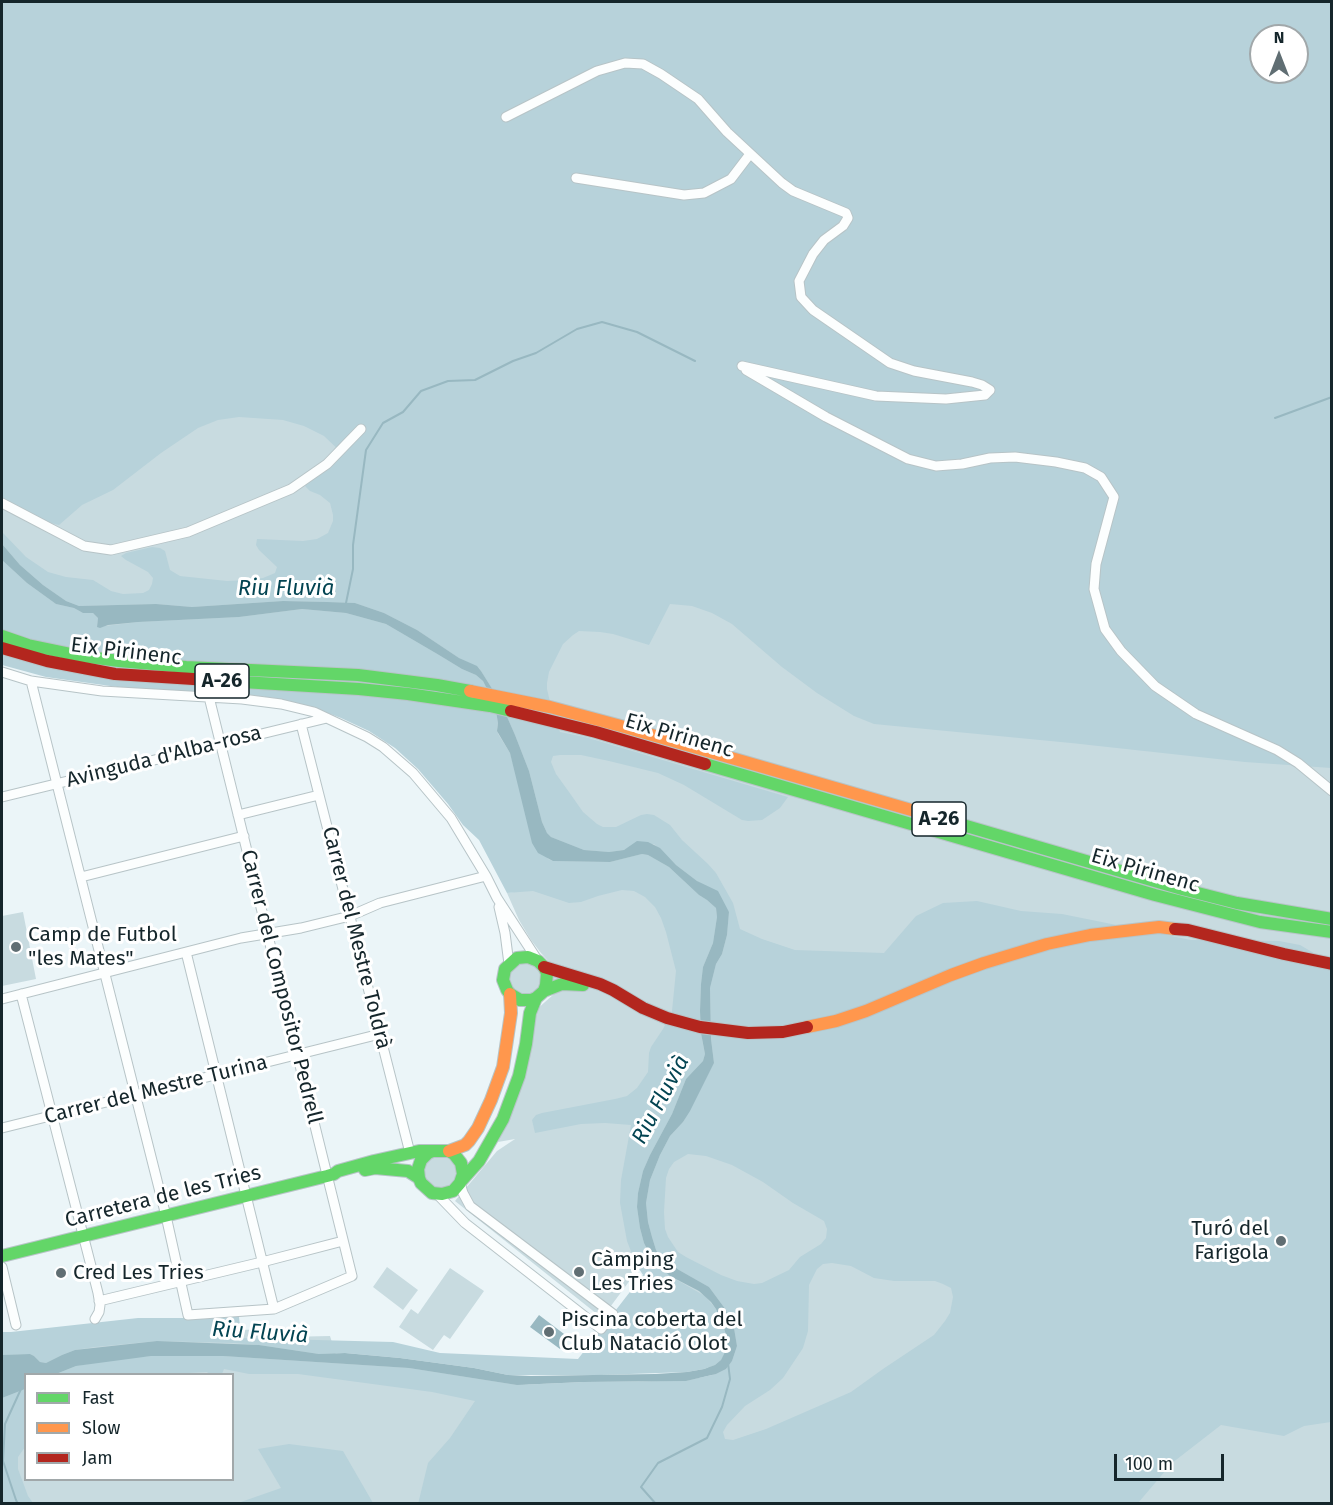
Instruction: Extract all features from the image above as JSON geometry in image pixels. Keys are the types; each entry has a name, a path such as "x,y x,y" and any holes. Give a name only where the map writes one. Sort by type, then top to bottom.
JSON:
{"main road":[{"name":"Eix Pirinenc","path":"2,636 28,645 119,661 186,667 358,675 495,694 654,735 1182,889 1237,903 1332,919"},
{"name":"Eix Pirinenc","path":"2,648 46,661 115,674 348,688 490,706 596,732 1155,895 1260,921 1332,932"},
{"path":"623,997 593,987 558,984 531,1000 520,1000 510,994 503,980 508,964 517,958 533,958 541,964 600,984 667,1018 700,1027 747,1033 783,1032 825,1024 866,1011 984,963 1090,935 1159,927 1188,930 1332,964"},
{"path":"461,1181 463,1168 461,1163 449,1151 428,1153 418,1169 421,1183 428,1190 442,1194 453,1191 479,1161 503,1119 519,1076 530,1013 547,979 541,964"},
{"path":"449,1151 465,1145 473,1136 491,1100 503,1067 511,1013 510,994"},
{"name":"Carretera de les Tries","path":"2,1257 331,1175 338,1171 410,1153 433,1151"},
{"name":"Carretera de les Tries","path":"331,1175 339,1177 375,1168 408,1171 419,1179"}],"street":[{"path":"506,117 597,72 625,63 643,64 698,99 727,132 782,183 793,191 846,213 848,218 843,226 824,240 813,254 799,281 801,297 813,310 890,363 914,371 972,382 990,390 986,395 946,399 876,396 742,366 826,417 908,459 936,466 962,464 990,458 1015,457 1085,468 1101,477 1114,497 1096,564 1094,589 1105,629 1121,651 1155,686 1196,714 1277,750 1298,763 1332,791"},
{"path":"576,178 684,195 704,193 731,180 750,154"},
{"path":"2,503 84,546 111,550 188,532 291,489 327,464 361,429"},
{"path":"2,672 32,681 102,691 242,699 281,704 314,712 367,736 413,772 451,818 497,898 541,964"},
{"path":"32,681 166,1216 188,1315 274,1309 186,952"},
{"name":"Carrer del Compositor Pedrell","path":"209,697 297,1055 331,1175 352,1276 274,1309"},
{"name":"Avinguda d'Alba-rosa","path":"2,797 327,718"},
{"name":"Carrer del Mestre Toldrà","path":"301,724 410,1153"},
{"path":"238,815 319,795"},
{"path":"81,877 244,837"},
{"path":"2,999 241,938 301,928 350,916 380,903 486,876"},
{"path":"497,898 506,933 508,964"},
{"path":"21,994 99,1301 99,1312 95,1319"},
{"name":"Carrer del Mestre Turina","path":"2,1128 381,1034"},
{"path":"437,1194 465,1222 601,1329 613,1314 470,1206 463,1193 461,1181"},
{"path":"99,1301 343,1241"},
{"path":"2,1267 16,1325"}],"shaded area":[{"path":"2,2 1331,2 1331,1503 2,1503 2,1334 234,1323 236,1330 285,1329 285,1337 330,1336 337,1358 395,1362 546,1388 714,1377 642,1264 602,1318 455,1201 497,1151 515,1139 498,1142 524,1079 536,1010 554,994 551,964 531,940 507,893 514,892 508,862 397,736 294,695 2,655"},
{"path":"2,2 1331,2 1331,768 1245,762 874,724 854,716 817,693 782,667 732,624 712,613 692,606 670,604 649,645 613,634 579,631 563,644 549,672 547,689 560,732 585,737 788,797 780,808 762,820 748,821 742,820 684,785 658,773 581,755 553,756 551,762 556,774 583,812 597,824 603,827 616,827 647,814 654,815 670,825 716,873 733,903 740,929 762,939 795,950 884,953 916,916 943,903 977,901 1021,911 1062,914 1191,940 1279,941 1300,945 1331,963 1331,1422 1304,1426 1284,1436 1221,1425 1172,1463 1138,1503 418,1504 428,1463 450,1438 475,1401 432,1392 298,1374 249,1374 224,1369 222,1373 58,1373 76,1366 117,1359 151,1356 223,1356 409,1368 517,1385 686,1381 716,1374 726,1369 732,1361 737,1346 734,1328 726,1310 709,1287 660,1257 648,1222 646,1203 650,1180 660,1155 670,1136 683,1122 714,1063 710,988 727,935 729,912 705,886 676,865 654,844 609,852 584,850 551,837 542,822 529,771 515,735 501,703 479,668 459,658 417,630 384,613 355,603 327,602 283,601 192,607 156,604 79,606 66,601 43,585 20,565 2,544 2,532 26,557 48,572 93,580 111,591 123,594 143,593 149,590 153,578 148,572 121,556 152,547 165,551 170,570 180,576 227,581 263,578 275,573 277,567 259,550 256,545 257,539 303,541 317,539 328,533 333,521 330,503 305,486 343,454 324,436 304,426 283,420 239,417 218,420 198,428 113,490 82,505 59,525 43,521 2,498","holes":["688,1154 706,1156 732,1165 763,1182 824,1221 827,1229 826,1238 821,1244 800,1257 789,1270 762,1283 754,1284 721,1275 678,1252 665,1229 666,1178 674,1162","832,1263 851,1266 874,1278 894,1281 935,1281 943,1284 951,1288 953,1297 950,1313 934,1335 851,1392 766,1429 733,1440 725,1439 723,1432 727,1425 745,1406 770,1390 783,1378 803,1348 808,1331 809,1285 817,1269 823,1264"]},
{"path":"2,544 20,565 43,585 66,601 79,606 156,604 192,607 283,601 327,602 355,603 384,613 417,630 459,658 477,666 481,671 501,703 515,735 529,771 542,822 551,837 584,850 609,852 624,850 637,841 648,842 660,848 676,865 697,881 718,891 729,912 727,935 710,988 714,1063 690,1111 670,1136 660,1155 650,1180 646,1203 648,1222 660,1257 709,1287 726,1310 734,1328 737,1346 732,1361 726,1369 716,1374 686,1381 517,1385 409,1368 223,1356 151,1356 76,1366 58,1373 24,1373 24,1389 2,1398 2,1355 30,1354 40,1362 46,1363 75,1350 157,1341 259,1345 319,1354 345,1353 400,1358 508,1375 531,1376 687,1372 715,1365 721,1360 728,1342 716,1309 711,1302 699,1291 670,1276 653,1261 644,1243 637,1207 643,1171 650,1155 672,1114 686,1079 703,1061 705,1054 701,1033 701,984 703,967 713,943 716,908 669,867 648,855 642,854 610,862 553,861 538,853 532,843 510,753 497,731 495,705 483,681 386,624 346,613 302,609 239,617 138,622 100,628 97,627 98,618 93,613 83,613 74,608 56,604 27,583 2,560"},
{"path":"2,560 27,583 56,604 74,608 83,613 93,613 98,618 97,627 138,622 239,617 302,609 346,613 386,624 483,681 495,705 498,734 510,753 518,781 548,859 610,862 642,854 648,855 669,867 716,908 713,943 703,967 701,984 700,1011 705,1054 703,1061 686,1079 672,1114 650,1155 643,1171 637,1207 644,1243 653,1261 670,1276 705,1296 716,1309 728,1342 728,1348 721,1360 704,1369 687,1372 508,1375 400,1358 345,1353 319,1354 233,1343 157,1341 95,1347 75,1350 46,1363 40,1362 30,1354 2,1355 2,1332 138,1318 239,1317 240,1326 227,1326 228,1330 240,1333 240,1338 393,1342 440,1353 578,1359 643,1275 627,1241 620,1203 621,1180 631,1125 581,1124 535,1133 532,1120 536,1115 542,1113 627,1096 637,1088 648,1072 651,1047 672,1011 676,971 661,918 655,907 645,897 634,891 622,890 581,902 569,903 533,891 507,893 479,840 463,825 418,769 395,748 369,731 341,718 309,706 274,698 240,694 132,689 46,677 2,665"},
{"name":"Camp de Futbol \"les Mates\"","path":"23,912 36,979 2,986 2,916"},
{"path":"526,962 538,967 543,979 538,991 526,996 514,991 509,979 514,967"},
{"path":"440,1156 452,1160 456,1172 452,1184 440,1188 428,1184 424,1172 428,1160"},
{"path":"387,1267 418,1290 403,1310 373,1287"},
{"path":"450,1268 484,1291 450,1339 444,1335 433,1350 399,1327 411,1309 418,1314"},
{"name":"Piscina coberta del Club Natació Olot","path":"539,1315 568,1337 560,1349 530,1327"},
{"path":"24,1389 24,1448 18,1457 18,1469 33,1503 2,1503 2,1398"},
{"path":"289,1444 343,1451 373,1503 238,1503 281,1488 258,1449"}],"waterway":[{"path":"346,603 353,569 353,545 366,450 383,423 403,412 421,391 448,381 475,380 513,361 536,353 577,329 602,322 637,332 695,361"},
{"path":"1275,418 1332,397"},
{"path":"656,1504 641,1487 658,1463 707,1438 722,1407 730,1379 728,1363"},
{"path":"18,1504 3,1461 5,1424 21,1389"}],"traffic: fast":[{"path":"2,636 28,645 119,661 186,667 358,675 470,691"},
{"path":"209,680 408,694 511,711"},
{"path":"705,764 1155,895 1260,922 1332,932"},
{"path":"932,816 1182,889 1237,903 1332,919"},
{"path":"462,1180 479,1161 503,1119 519,1076 530,1013 536,998 544,991 546,985 547,973 538,961 528,957 517,958 505,969 503,980 507,990 520,1000 536,998"},
{"path":"544,991 562,984 583,985"},
{"path":"2,1256 327,1176 374,1161 419,1151 433,1151"},
{"path":"365,1170 375,1168 408,1171 419,1178 432,1193 442,1194 453,1191 460,1183 463,1174 461,1163 449,1151 433,1151 421,1160 418,1169 419,1178"}],"traffic: slow":[{"path":"470,691 550,707 621,726 932,816"},
{"path":"807,1027 866,1011 951,975 1047,944 1090,935 1159,927 1175,929"},
{"path":"449,1151 469,1141 491,1100 503,1067 511,1013 510,994"}],"traffic: jam":[{"path":"2,648 47,661 115,674 209,680"},
{"path":"511,711 596,732 705,764"},
{"path":"1175,929 1188,930 1332,964"},
{"path":"544,967 600,984 643,1008 667,1018 700,1027 748,1033 783,1032 807,1027"}],"place":[{"name":"Camp de Futbol \"les Mates\"","path":"16,947"},
{"name":"Turó del Farigola","path":"1281,1241"},
{"name":"Càmping Les Tries","path":"579,1272"},
{"name":"Cred Les Tries","path":"61,1273"},
{"name":"Piscina coberta del Club Natació Olot","path":"549,1332"}],"water label":[{"name":"Riu Fluvià","path":"286,589"},
{"name":"Riu Fluvià","path":"661,1100"},
{"name":"Riu Fluvià","path":"260,1333"}]}
